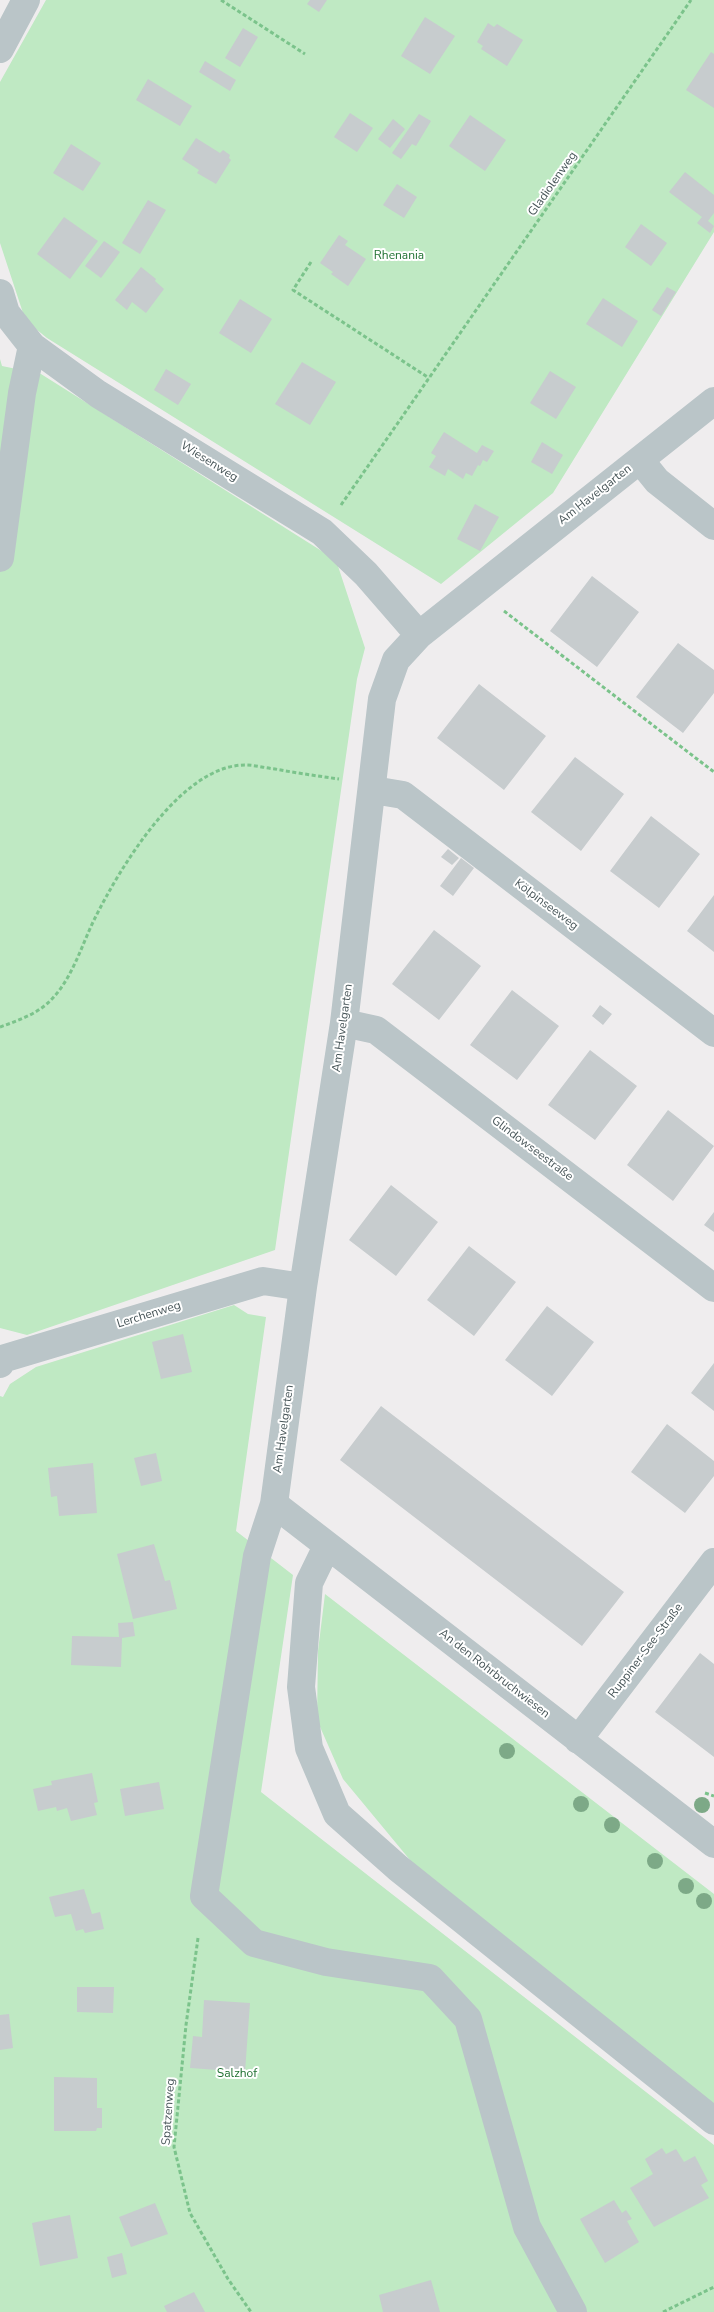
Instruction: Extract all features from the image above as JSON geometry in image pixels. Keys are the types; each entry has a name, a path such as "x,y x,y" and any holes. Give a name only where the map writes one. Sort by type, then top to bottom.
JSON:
{"street":[{"path":"0,49 26,0"},
{"name":"Wiesenweg","path":"0,293 6,314 32,346 98,394 322,532 366,574 419,635"},
{"path":"0,558 22,393 32,346"},
{"name":"Am Havelgarten","path":"204,1896 257,1556 274,1504 303,1286 344,1024 373,790 382,699 396,660 419,635 714,401"},
{"path":"640,460 657,481 714,526"},
{"name":"Kölpinseeweg","path":"373,790 403,795 714,1033"},
{"name":"Glindowseestraße","path":"344,1024 376,1030 714,1288"},
{"name":"Lerchenweg","path":"1,1360 263,1281 303,1286"},
{"name":"An den Rohrbruchwiesen","path":"274,1504 714,1844"},
{"path":"327,1546 309,1583 300,1687 309,1748 336,1814 398,1868 714,2121"},
{"name":"Ruppiner-See-Straße","path":"578,1740 714,1562"},
{"path":"204,1896 254,1943 326,1962 430,1978 468,2019 527,2227 573,2312"}],"path":[{"path":"221,0 305,54"},
{"name":"Gladiolenweg","path":"322,532 691,0"},
{"path":"311,262 293,290 429,378"},
{"path":"476,589 714,772"},
{"path":"0,1027 20,1020 50,1002 70,974 95,918 122,869 155,822 192,785 220,770 244,765 338,779 373,790"},
{"name":"Spatzenweg","path":"204,1896 186,2025 174,2147 190,2213 228,2279 250,2312"},
{"path":"663,2312 714,2287"}],"green space":[{"name":"Rhenania","path":"46,0 714,0 714,232 553,493 441,584 47,338 31,325 23,313 0,243 0,82"},
{"path":"0,359 2,366 41,374 336,560 365,648 357,679 275,1250 27,1335 0,1328"},
{"name":"Salzhof","path":"234,1305 248,1314 266,1317 236,1531 293,1575 261,1792 714,2145 714,2312 0,2312 0,1396 3,1397 10,1384 36,1367"},
{"path":"325,1594 714,1894 714,2106 415,1866 343,1779 317,1720 318,1651"}],"building":[{"path":"310,0 327,0 319,12 307,4"},
{"path":"425,17 455,36 430,74 401,56"},
{"path":"488,23 494,27 497,24 523,40 507,66 481,49 483,46 477,42"},
{"path":"243,28 258,37 240,67 225,58"},
{"path":"711,52 714,54 714,108 686,90"},
{"path":"205,61 236,80 230,91 199,72"},
{"path":"148,79 192,106 180,126 136,100"},
{"path":"350,113 373,128 357,152 334,137"},
{"path":"419,114 431,121 416,146 412,144 401,159 392,153"},
{"path":"470,115 506,140 485,171 449,146"},
{"path":"393,119 405,129 390,148 378,139"},
{"path":"196,138 220,153 223,150 230,155 229,158 231,160 216,184 197,173 199,170 182,159"},
{"path":"71,144 101,163 83,191 53,173"},
{"path":"685,172 714,195 714,213 708,221 714,226 710,233 697,223 702,217 669,192"},
{"path":"397,184 417,197 404,218 383,205"},
{"path":"148,200 166,210 140,254 122,243"},
{"path":"64,217 98,241 70,279 37,254"},
{"path":"641,224 667,243 651,266 625,247"},
{"path":"339,235 348,241 345,245 366,259 348,286 331,274 333,272 320,263"},
{"path":"104,241 120,252 101,278 85,266"},
{"path":"141,267 156,279 155,281 164,289 146,313 132,302 127,310 115,300"},
{"path":"667,287 676,292 661,316 652,310"},
{"path":"603,298 638,321 622,347 586,324"},
{"path":"240,299 272,319 251,353 219,333"},
{"path":"302,362 336,382 310,425 275,404"},
{"path":"166,369 191,384 178,405 154,390"},
{"path":"550,371 576,387 556,419 530,403"},
{"path":"444,432 477,453 482,445 494,451 487,462 483,460 480,466 478,465 472,476 466,473 463,479 448,469 445,476 429,467 436,456 431,453"},
{"path":"542,442 563,455 552,474 531,462"},
{"path":"475,504 499,517 480,551 457,539"},
{"path":"592,576 639,612 597,667 550,631"},
{"path":"678,643 714,670 714,693 683,733 636,697"},
{"path":"479,684 546,736 504,790 437,738"},
{"path":"575,757 624,794 581,851 531,812"},
{"path":"651,816 700,854 659,908 610,871"},
{"path":"448,849 459,858 452,865 441,857"},
{"path":"461,858 474,868 453,896 440,886"},
{"path":"714,895 714,952 687,931"},
{"path":"434,930 481,966 439,1020 392,984"},
{"path":"512,990 559,1026 517,1080 470,1045"},
{"path":"600,1005 612,1014 603,1025 592,1016"},
{"path":"590,1050 637,1086 595,1140 548,1105"},
{"path":"668,1110 714,1146 673,1201 627,1165"},
{"path":"391,1185 438,1222 396,1276 349,1240"},
{"path":"714,1212 714,1232 704,1225"},
{"path":"469,1246 516,1282 474,1336 427,1300"},
{"path":"547,1306 594,1342 552,1396 505,1360"},
{"path":"183,1334 192,1372 161,1379 152,1342"},
{"path":"714,1363 714,1411 691,1393"},
{"path":"381,1406 624,1592 582,1646 340,1460"},
{"path":"667,1424 714,1461 714,1476 685,1513 631,1472"},
{"path":"156,1453 162,1481 141,1486 134,1458"},
{"path":"93,1463 97,1513 59,1516 57,1496 51,1497 48,1468"},
{"path":"154,1544 165,1581 170,1580 177,1609 133,1619 117,1554"},
{"path":"133,1622 135,1636 122,1638 121,1667 71,1665 72,1636 119,1637 118,1623"},
{"path":"700,1653 714,1664 714,1757 655,1712"},
{"path":"92,1773 98,1802 94,1803 97,1815 71,1821 67,1808 57,1811 56,1807 38,1811 33,1789 52,1785 51,1781"},
{"path":"159,1782 164,1809 125,1816 120,1789"},
{"path":"84,1889 92,1914 100,1912 104,1929 85,1933 83,1929 76,1931 71,1914 55,1917 49,1897"},
{"path":"77,1987 114,1987 113,2013 77,2012"},
{"path":"204,2000 250,2003 245,2072 190,2068 193,2036 202,2037"},
{"path":"9,2014 13,2048 0,2050 0,2015"},
{"path":"54,2077 97,2078 97,2108 102,2108 102,2128 97,2128 96,2131 54,2131"},
{"path":"662,2148 666,2154 676,2149 684,2162 695,2156 708,2181 701,2185 709,2198 654,2227 630,2188 653,2174 645,2159"},
{"path":"614,2200 622,2213 626,2210 632,2219 627,2221 639,2242 605,2263 580,2219"},
{"path":"155,2203 168,2234 131,2247 119,2217"},
{"path":"70,2215 78,2258 40,2266 32,2223"},
{"path":"122,2253 127,2274 112,2278 107,2257"},
{"path":"431,2280 440,2312 383,2312 379,2295"},
{"path":"194,2292 205,2312 167,2312 164,2306"}]}
